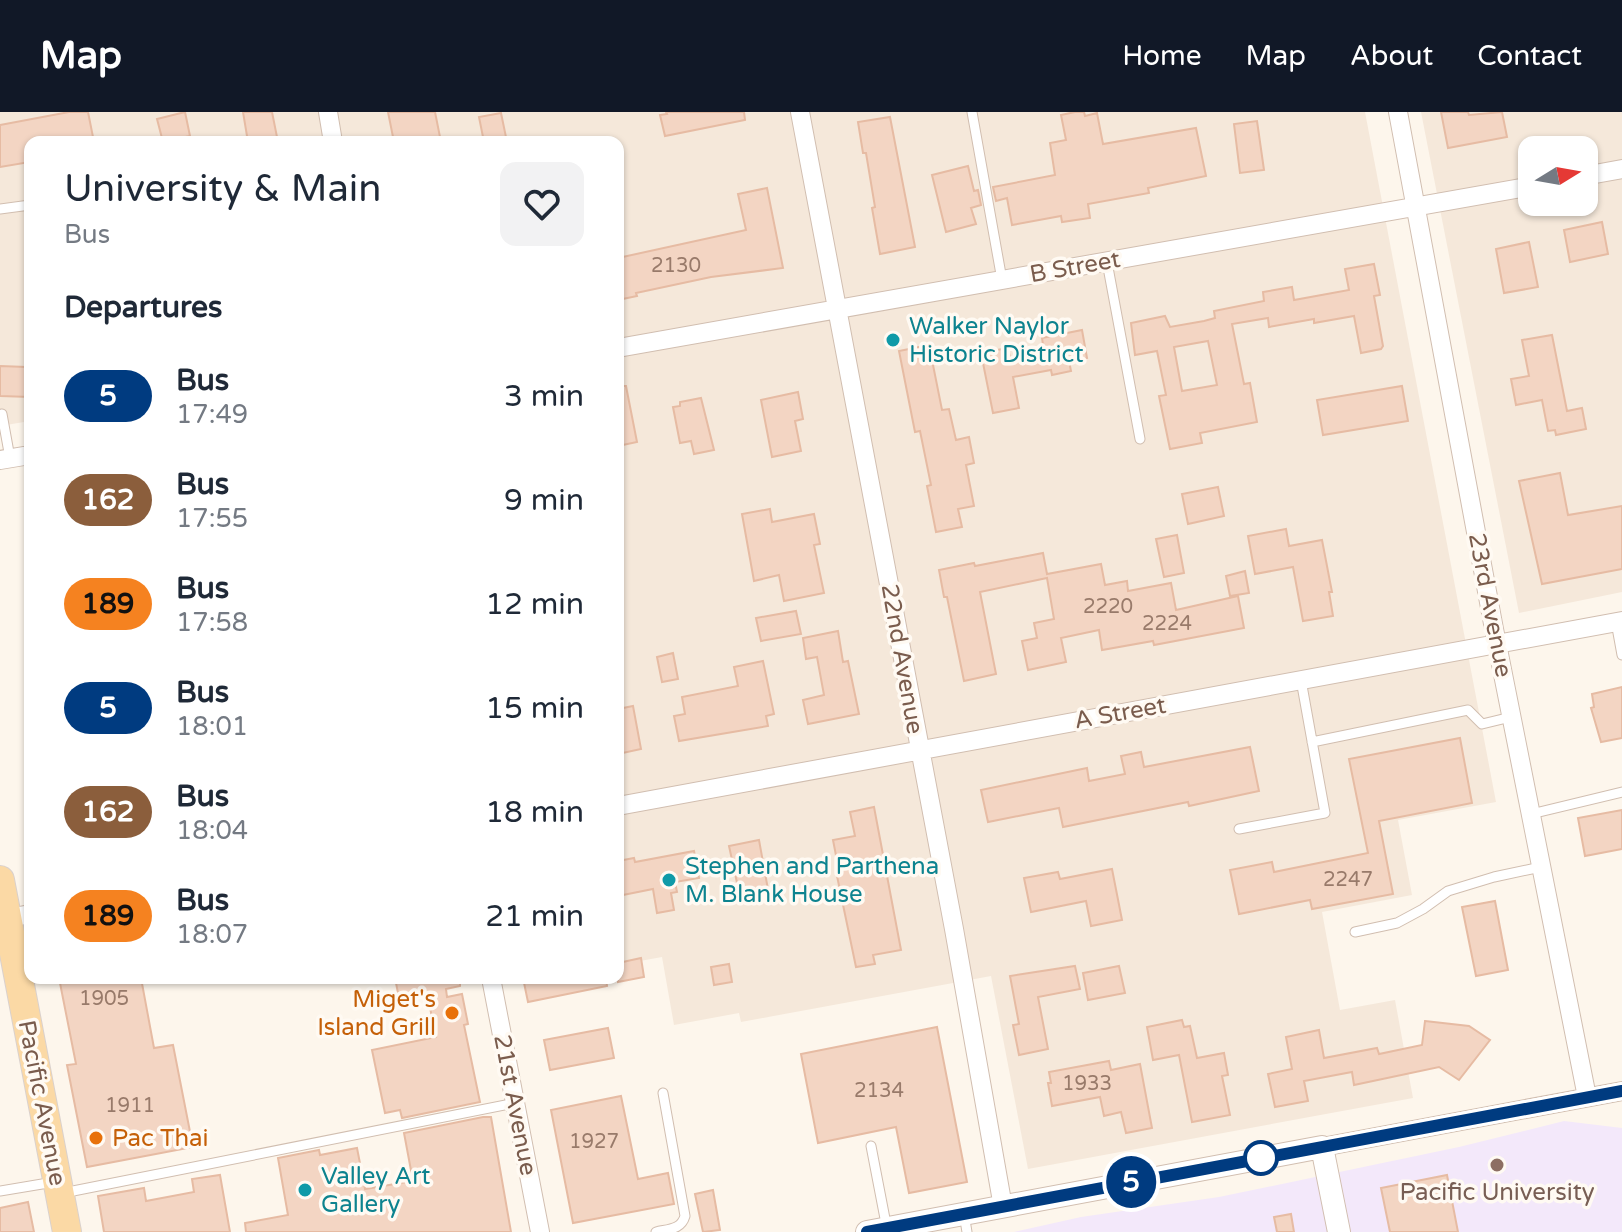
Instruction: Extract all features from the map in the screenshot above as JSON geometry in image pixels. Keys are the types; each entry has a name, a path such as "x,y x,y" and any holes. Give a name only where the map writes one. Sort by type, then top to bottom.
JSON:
{"main road":[{"name":"Pacific Avenue","path":"0,880 12,917 67,1232"}],"street":[{"path":"328,112 332,136"},
{"name":"22nd Avenue","path":"800,112 954,929 1003,1207"},
{"name":"23rd Avenue","path":"1398,112 1511,717 1587,1097"},
{"path":"1598,173 1622,169"},
{"name":"B Street","path":"624,347 1518,189"},
{"name":"A Street","path":"624,805 1619,622"},
{"name":"21st Avenue","path":"492,984 540,1232"},
{"path":"881,1231 966,1223 1003,1207 1622,1091"},
{"path":"1322,1147 1339,1232"}],"lane":[{"path":"972,112 1002,280"},
{"path":"0,209 24,206"},
{"path":"1107,262 1140,439"},
{"path":"2,414 5,460"},
{"path":"1619,622 1622,655"},
{"path":"1239,829 1325,813 1301,680"},
{"path":"1312,742 1468,710 1482,724 1511,717"},
{"path":"1531,814 1622,792"},
{"path":"1355,932 1397,923 1448,891 1541,867"},
{"path":"656,1232 677,1228 683,1224 685,1216 663,1093"},
{"path":"0,1191 58,1188 515,1103"},
{"path":"871,1146 881,1231"}],"shaded area":[{"path":"0,112 1365,112 1496,802 1398,820 1412,895 1322,912 1340,1010 1395,1000 1413,1098 1028,1169 991,976 741,1022 739,1013 674,1025 662,957 624,964 624,136 24,136 24,422 0,426"},
{"path":"1421,112 1622,112 1622,592 1519,613"},
{"name":"Pacific University","path":"1564,1121 1622,1128 1622,1232 1014,1232 1081,1217 1219,1197 1459,1147"}],"building":[{"path":"69,112 88,112 93,136 24,136 24,163 0,167 0,125"},
{"path":"185,112 190,136 161,136 157,119"},
{"path":"243,112 272,112 277,136 247,136"},
{"path":"388,112 435,112 440,136 393,136"},
{"path":"666,112 744,112 745,120 665,136 660,115"},
{"path":"1084,112 1085,116 1097,113 1103,144 1196,128 1206,176 1148,188 1149,193 1088,204 1090,218 1062,222 1061,216 1012,225 1007,198 996,201 993,187 1055,175 1050,143 1066,140 1061,115"},
{"path":"1441,112 1468,112 1469,115 1502,112 1507,137 1448,148"},
{"path":"501,113 506,136 483,136 479,117"},
{"path":"890,117 915,247 880,254 866,153 863,153 858,122"},
{"path":"1257,121 1264,170 1240,173 1234,124"},
{"path":"968,166 981,205 971,208 976,224 946,232 932,175"},
{"path":"767,188 783,268 711,277 636,293 637,296 624,299 624,257 746,230 738,194"},
{"path":"1602,222 1608,254 1570,262 1564,230"},
{"path":"1529,242 1538,287 1504,293 1496,249"},
{"path":"1374,264 1380,295 1374,296 1381,349 1361,353 1354,316 1269,327 1268,318 1232,324 1244,384 1250,383 1257,422 1200,433 1202,443 1170,449 1159,396 1166,395 1157,351 1135,355 1131,323 1165,316 1170,327 1204,321 1215,318 1214,311 1264,301 1263,292 1292,287 1294,300 1349,290 1345,269","holes":["1208,341 1217,385 1182,391 1174,347"]},
{"path":"1082,330 1087,358 1069,361 1071,371 1052,375 1051,370 1013,377 1019,408 993,413 981,353 1008,348 1010,358 1044,351 1042,338"},
{"path":"1552,335 1567,411 1582,408 1586,429 1556,435 1555,430 1548,431 1542,400 1516,405 1511,379 1529,376 1522,340"},
{"path":"929,345 942,410 949,409 956,440 969,437 974,463 966,465 974,506 958,509 962,527 936,532 927,486 931,485 920,431 915,432 899,351"},
{"path":"0,366 24,367 24,397 0,396"},
{"path":"624,386 626,386 637,442 624,445"},
{"path":"1402,386 1408,421 1323,435 1317,400"},
{"path":"798,392 803,419 795,421 801,451 772,457 761,400"},
{"path":"701,398 714,450 694,454 691,441 680,443 673,407 680,406 680,402"},
{"path":"1560,473 1568,515 1622,506 1622,569 1542,584 1519,481"},
{"path":"1218,487 1224,516 1188,524 1182,494"},
{"path":"770,509 772,522 814,514 820,544 814,545 824,593 784,601 779,575 754,581 742,514"},
{"path":"1286,529 1289,546 1322,540 1332,592 1329,592 1333,616 1303,621 1293,567 1255,574 1248,536"},
{"path":"1177,535 1184,573 1164,577 1156,539"},
{"path":"1043,553 1047,574 1101,564 1105,585 1127,581 1128,591 1171,583 1176,610 1238,596 1244,628 1154,645 1153,641 1102,650 1099,630 1061,638 1066,662 1028,670 1022,641 1037,638 1034,623 1054,619 1047,578 980,592 996,674 964,681 939,570"},
{"path":"1245,571 1249,593 1230,596 1226,576"},
{"path":"796,611 801,634 761,641 756,618"},
{"path":"838,631 843,662 848,661 859,714 808,724 803,700 824,695 817,657 806,659 803,638"},
{"path":"673,653 678,679 662,682 657,657"},
{"path":"763,661 774,714 766,716 768,726 679,741 674,716 685,714 682,697 738,686 734,667"},
{"path":"1622,687 1622,738 1601,742 1591,708 1594,707 1592,694"},
{"path":"633,706 641,749 624,753 624,708"},
{"path":"1460,738 1472,803 1379,821 1393,894 1312,909 1310,900 1239,914 1230,870 1272,862 1274,872 1368,853 1349,759"},
{"path":"1250,747 1259,791 1063,827 1059,808 988,822 981,790 1087,768 1089,781 1125,774 1121,756 1141,752 1144,767"},
{"path":"874,807 901,950 873,955 875,964 856,967 837,876 840,876 833,840 855,836 850,812"},
{"path":"1622,810 1622,849 1585,856 1578,818"},
{"path":"759,840 769,895 741,901 729,846"},
{"name":"Stephen and Parthena M. Blank House","path":"694,851 699,878 675,882 677,892 671,893 674,910 657,913 653,889 624,895 624,860 634,858 635,862"},
{"path":"1112,869 1122,920 1091,926 1086,901 1031,912 1024,878 1058,872 1060,879"},
{"path":"1495,901 1508,970 1476,976 1462,907"},
{"path":"641,958 644,977 624,981 624,962"},
{"path":"729,964 732,982 714,985 711,967"},
{"path":"1075,966 1080,989 1038,997 1048,1049 1019,1055 1013,1025 1019,1024 1010,976"},
{"path":"1119,966 1125,993 1088,1000 1083,973"},
{"path":"60,984 142,984 154,1048 173,1045 193,1147 87,1167 67,1065 76,1064"},
{"path":"396,984 460,984 446,989 447,997 462,994 468,1024 464,1025 480,1102 402,1118 400,1110 385,1113 372,1050 436,1037 427,993 399,998"},
{"path":"524,984 607,984 607,986 528,1002"},
{"path":"1182,1020 1184,1027 1190,1026 1197,1058 1224,1053 1228,1075 1222,1076 1230,1115 1192,1122 1179,1055 1153,1060 1147,1027"},
{"path":"1425,1021 1469,1026 1490,1040 1459,1080 1439,1067 1354,1085 1352,1072 1304,1081 1308,1101 1275,1107 1268,1074 1292,1069 1286,1037 1319,1030 1324,1058 1377,1048 1379,1054 1422,1045"},
{"path":"937,1027 967,1182 909,1193 896,1127 818,1143 801,1054"},
{"path":"608,1028 614,1058 550,1070 544,1040"},
{"path":"1109,1061 1111,1070 1140,1064 1152,1128 1126,1133 1121,1112 1104,1116 1100,1097 1052,1106 1049,1072"},
{"path":"621,1096 638,1179 668,1173 674,1204 573,1223 551,1110"},
{"path":"491,1117 511,1232 246,1232 245,1223 288,1215 278,1158 319,1150 320,1155 357,1148 365,1189 413,1181 404,1133"},
{"path":"220,1175 230,1232 104,1232 98,1196 144,1188 146,1201 194,1192 192,1179"},
{"path":"1447,1175 1458,1232 1390,1232 1381,1188"},
{"path":"713,1190 720,1230 703,1232 695,1194"},
{"path":"28,1202 34,1232 0,1232 0,1208"},
{"path":"1291,1214 1294,1232 1277,1232 1274,1217"}],"bus line":[{"name":"5","path":"867,1232 1622,1091"}],"place":[{"name":"Walker Naylor Historic District","path":"893,340"},
{"name":"Stephen and Parthena M. Blank House","path":"669,880"},
{"name":"Miget's Island Grill","path":"452,1013"},
{"name":"Pac Thai","path":"96,1138"},
{"name":"Pacific University","path":"1497,1165"},
{"name":"Valley Art Gallery","path":"305,1190"}]}
